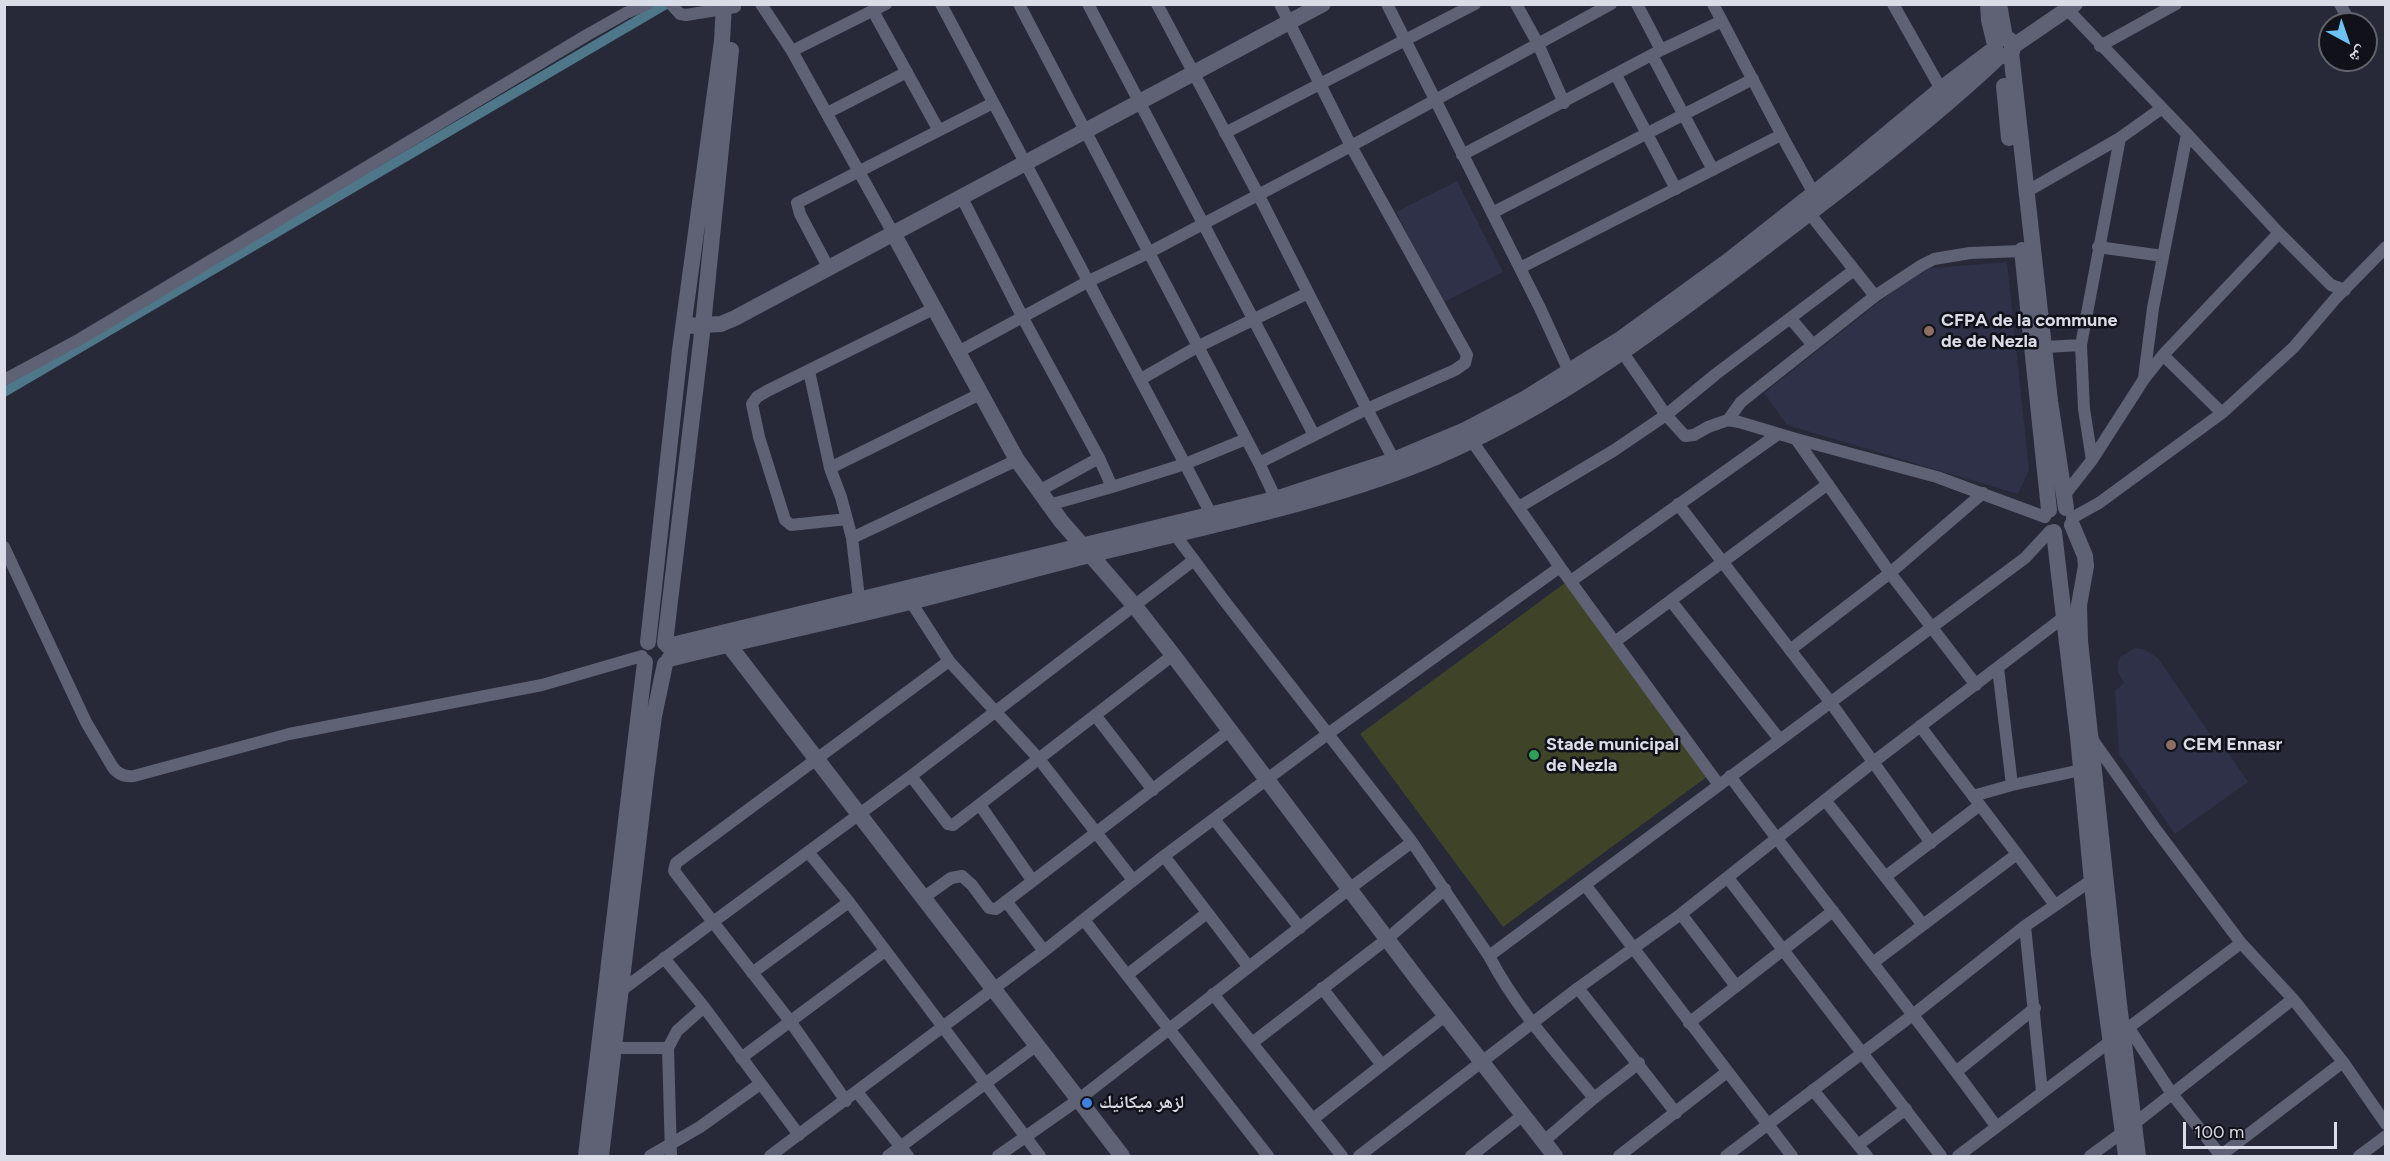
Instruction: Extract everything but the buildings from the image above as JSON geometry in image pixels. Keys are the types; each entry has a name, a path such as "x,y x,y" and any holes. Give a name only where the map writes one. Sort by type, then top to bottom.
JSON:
{"main road":[{"path":"680,350 700,347 721,324 962,198 1138,101 1323,4"},
{"path":"1988,4 1989,20 2004,48 2005,109 2022,251 2040,440 2059,517 2085,556 2086,566 2078,622 2121,1034 2129,1127 2126,1156"},
{"path":"1999,4 2045,347 2059,517 2064,617 2092,880 2121,1034"},
{"path":"600,1156 657,653 703,325 730,6"},
{"path":"600,1156 654,716 680,350 730,6"},
{"path":"657,653 859,598 1086,550 1176,536 1432,458 1472,441 1572,379 1622,338 1728,261 1815,204 1941,89 2066,6"},
{"path":"657,653 728,644 911,602 1211,514 1278,504 1463,431 1623,353 1929,118 2004,48"},
{"path":"894,233 1017,460 1044,498 1173,655 1482,1064 1555,1156"},
{"path":"685,326 721,324"},
{"path":"728,644 1122,1156"},
{"path":"2129,1127 2138,1156"}],"street":[{"path":"4,380 81,339 567,47 626,13 647,4"},
{"path":"761,4 792,51 894,233"},
{"path":"792,51 885,4"},
{"path":"941,4 1211,514"},
{"path":"1019,4 1278,504"},
{"path":"1088,4 1314,435"},
{"path":"1259,464 1367,409 1455,370 1465,363 1467,354 1351,146 1280,4"},
{"path":"1387,4 1520,268 1572,379"},
{"path":"1225,133 1406,42 1475,4"},
{"path":"1516,4 1538,44 1564,103"},
{"path":"958,352 1089,281 1148,253 1351,146 1611,4"},
{"path":"1637,4 1684,116 1713,170"},
{"path":"1713,4 1782,135 1815,204 1854,270 1875,296"},
{"path":"1893,4 1941,89"},
{"path":"2100,46 2176,4"},
{"path":"674,8 686,15 730,6"},
{"path":"1162,6 1192,73 1258,194 1394,460"},
{"path":"2066,6 2100,46 2340,294"},
{"path":"873,11 938,129"},
{"path":"1462,155 1722,21"},
{"path":"827,113 907,72"},
{"path":"1616,75 1676,189"},
{"path":"1491,213 1753,79"},
{"path":"828,267 800,214 797,203 938,129 993,103"},
{"path":"2026,192 2120,138 2162,108"},
{"path":"2144,380 2153,308 2187,134"},
{"path":"1520,268 1782,135"},
{"path":"2092,460 2084,409 2081,345 2120,138"},
{"path":"962,198 1023,318 1099,458 1112,487"},
{"path":"1489,956 2025,558 2059,517 2092,460 2163,355 2279,233"},
{"path":"2098,247 2163,256"},
{"path":"1728,420 1883,461 2059,517 2099,503 2222,413 2294,347 2385,247"},
{"path":"1623,353 1666,415 1682,434 1689,437 1728,420 1741,402 1875,296 1922,265 1934,259 1970,253 2022,251"},
{"path":"1519,507 1613,451 1666,415 1716,374 1854,270"},
{"path":"1141,379 1197,347 1308,293"},
{"path":"847,519 791,525 783,517 759,437 752,404 767,391 935,308"},
{"path":"1791,319 1813,345"},
{"path":"2045,347 2081,345"},
{"path":"2163,355 2222,413"},
{"path":"809,371 830,468 852,538 859,598"},
{"path":"830,468 980,394"},
{"path":"1571,581 1778,434"},
{"path":"1044,498 1112,487 1185,464 1246,439"},
{"path":"1796,439 1890,573 1976,685"},
{"path":"1472,441 1560,567 1719,785"},
{"path":"1044,498 1099,458"},
{"path":"852,538 1017,460"},
{"path":"1616,641 1828,484"},
{"path":"1790,650 1890,573 1983,493"},
{"path":"1678,504 1831,703 1931,843"},
{"path":"1176,536 1412,843 1489,956 1504,983 1594,1098"},
{"path":"4,547 86,722 116,772 125,776 145,773 289,734 542,685 657,653"},
{"path":"622,990 911,776 1194,560"},
{"path":"770,1156 1044,951 1164,856 1560,567"},
{"path":"1671,601 1780,740"},
{"path":"911,602 949,661 1039,759 1133,880"},
{"path":"1359,1156 1482,1064 1578,988 1681,915 1872,763 2064,617"},
{"path":"911,776 950,825 956,823 1173,655"},
{"path":"846,1101 790,1022 674,871 674,866 949,661"},
{"path":"1998,668 2012,785"},
{"path":"1095,715 1153,790"},
{"path":"1920,726 2055,905"},
{"path":"923,898 957,876 967,880 992,910 1229,732"},
{"path":"2090,735 2154,828 2241,943 2292,999 2343,1062 2385,1124"},
{"path":"1885,877 1931,843 1976,800 2012,785 2081,770"},
{"path":"1730,776 1914,1014 1996,1126"},
{"path":"1825,800 1923,925"},
{"path":"980,805 1032,880"},
{"path":"1214,819 1300,928"},
{"path":"998,1156 1077,1100 1248,966 1412,843"},
{"path":"808,853 849,902 1040,1156"},
{"path":"1874,962 2017,854"},
{"path":"1164,856 1248,966"},
{"path":"1728,878 1941,1156"},
{"path":"1726,1156 1914,1014 2025,926 2092,880"},
{"path":"1586,886 1792,1156"},
{"path":"1252,1043 1387,939 1445,890"},
{"path":"1006,901 1044,951"},
{"path":"752,973 849,902"},
{"path":"1689,1023 1833,911"},
{"path":"1126,975 1207,913"},
{"path":"1681,915 1736,986"},
{"path":"1084,920 1268,1156"},
{"path":"2025,926 2042,1092"},
{"path":"1958,1156 2241,943"},
{"path":"741,1058 885,951"},
{"path":"664,958 704,1007 799,1135"},
{"path":"1322,988 1382,1065"},
{"path":"1578,988 1677,1113"},
{"path":"1213,994 1342,1156"},
{"path":"2090,1156 2292,999"},
{"path":"671,1151 668,1048 676,1031 704,1007"},
{"path":"1957,1071 2035,1008"},
{"path":"1313,1119 1446,1015"},
{"path":"2121,1034 2220,1156 2343,1062"},
{"path":"888,1156 904,1152 1037,1045"},
{"path":"614,1048 668,1048"},
{"path":"1544,1141 1639,1063"},
{"path":"1619,1156 1727,1072"},
{"path":"650,1156 671,1151 760,1084"},
{"path":"1813,1090 1867,1156"},
{"path":"857,1092 904,1152"},
{"path":"1858,1145 1906,1109"},
{"path":"1471,1156 1523,1115"},
{"path":"2359,1156 2385,1136"}],"shaded area":[{"path":"1457,181 1503,272 1442,303 1396,212"},
{"name":"CFPA de la commune de de Nezla","path":"2007,262 2029,470 2018,494 1787,425 1764,393 1921,269"},
{"name":"CEM Ennasr","path":"2135,648 2144,649 2158,658 2212,737 2216,735 2248,782 2175,834 2119,754 2115,691 2124,683 2118,672 2118,663 2120,657"}],"green space":[{"name":"Stade municipal de Nezla","path":"1565,583 1708,776 1503,927 1360,734"}],"waterway":[{"path":"4,392 666,4"}],"place":[{"name":"CFPA de la commune de de Nezla","path":"1929,331"},
{"name":"CEM Ennasr","path":"2171,745"},
{"name":"Stade municipal de Nezla","path":"1534,755"},
{"name":"لزهر ميكانيك","path":"1087,1103"}]}
